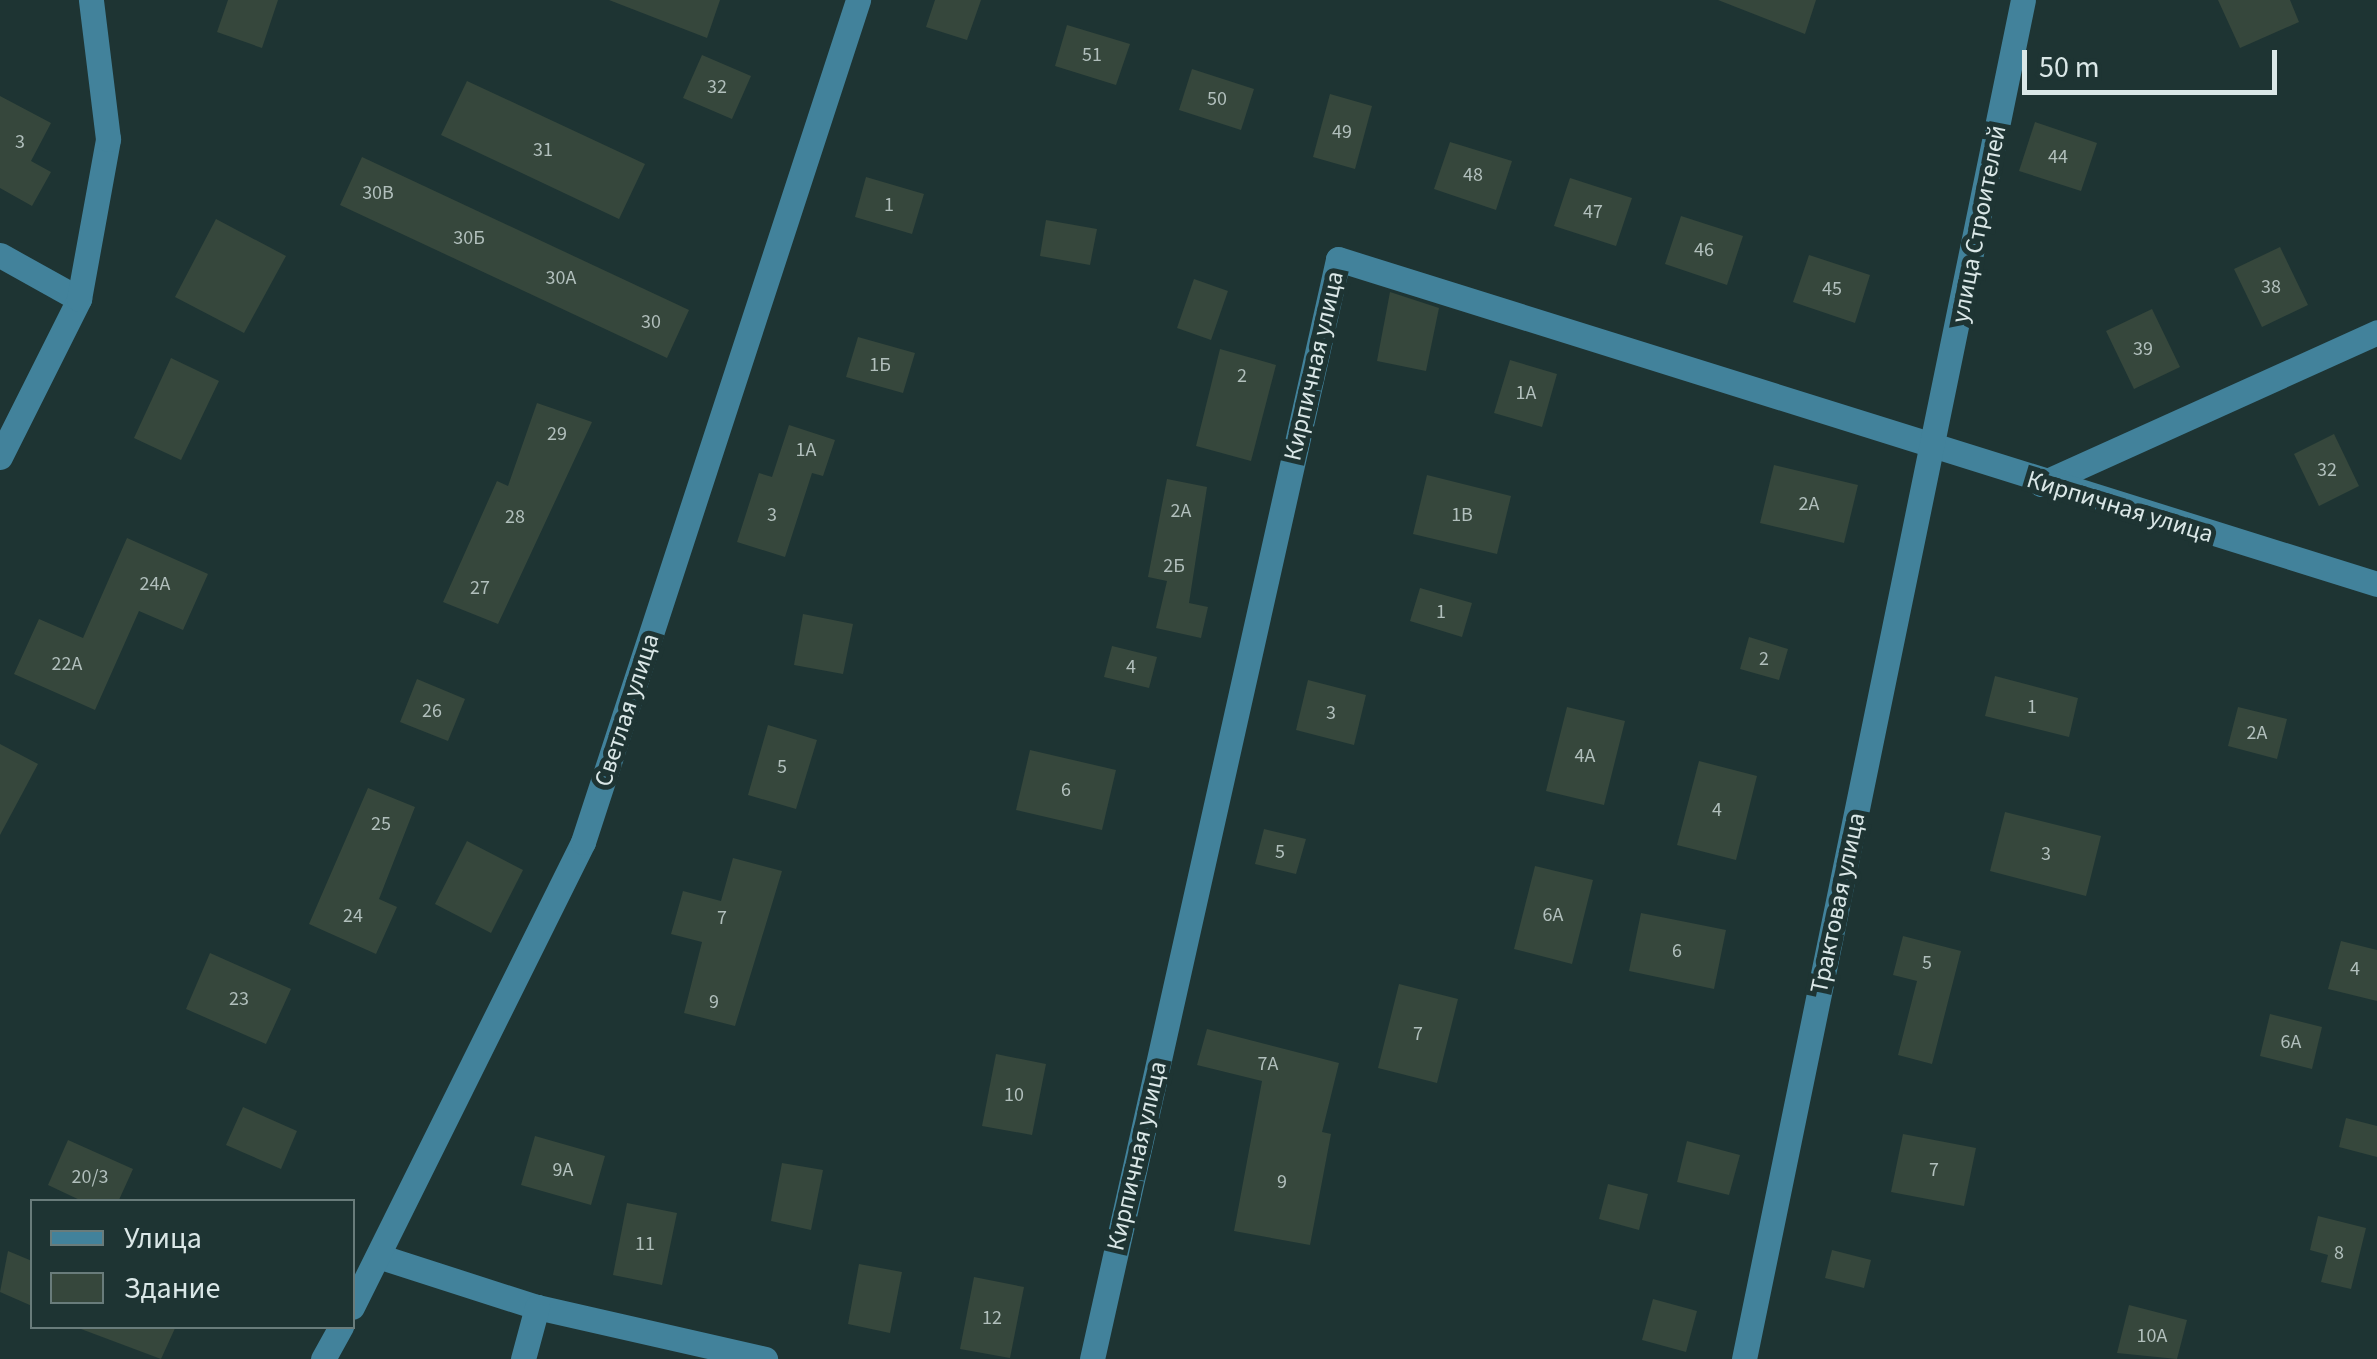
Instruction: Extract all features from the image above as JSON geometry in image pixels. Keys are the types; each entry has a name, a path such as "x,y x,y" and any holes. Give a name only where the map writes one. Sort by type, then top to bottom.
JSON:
{"street":[{"path":"0,456 79,299 108,139 91,0"},
{"name":"Светлая улица","path":"355,1302 381,1257 583,842 834,85 858,0"},
{"name":"улица Строителей","path":"1934,448 2023,0"},
{"path":"0,255 79,299"},
{"name":"Кирпичная улица","path":"1092,1359 1338,259 2041,484 2377,584"},
{"path":"2041,484 2377,332"},
{"name":"Трактовая улица","path":"1744,1359 1934,448"},
{"path":"381,1257 538,1307 765,1359"},
{"path":"523,1359 538,1307"},
{"path":"323,1359 340,1329"}],"building":[{"path":"228,0 278,0 262,48 217,32"},
{"path":"609,0 720,0 707,38"},
{"path":"935,0 981,0 967,40 926,27"},
{"path":"1718,0 1816,0 1805,34"},
{"path":"2218,0 2290,0 2299,22 2240,48"},
{"path":"1067,25 1130,44 1116,85 1055,66"},
{"path":"702,55 751,76 732,119 683,98"},
{"path":"1192,69 1254,89 1241,130 1179,110"},
{"path":"467,81 645,164 619,219 441,135"},
{"path":"1330,94 1372,106 1355,169 1313,157"},
{"path":"0,96 51,123 31,161 51,172 32,206 0,188"},
{"path":"2035,122 2097,143 2081,191 2019,171"},
{"path":"1450,142 1512,161 1496,210 1434,189"},
{"path":"362,157 689,310 667,358 340,205"},
{"path":"866,177 924,194 912,234 855,217"},
{"path":"1570,178 1632,198 1616,246 1554,226"},
{"path":"1681,216 1743,236 1727,285 1665,264"},
{"path":"216,219 286,256 244,333 175,297"},
{"path":"1046,220 1097,229 1090,265 1040,256"},
{"path":"2280,247 2308,305 2262,327 2234,269"},
{"path":"1809,255 1870,275 1855,323 1793,302"},
{"path":"1194,279 1228,291 1211,340 1177,328"},
{"path":"1390,292 1439,308 1426,371 1377,361"},
{"path":"2152,309 2180,367 2134,389 2106,331"},
{"path":"858,337 915,353 903,393 846,377"},
{"path":"1220,349 1276,365 1251,461 1196,446"},
{"path":"171,358 219,381 181,460 134,438"},
{"path":"1510,360 1557,374 1542,427 1494,413"},
{"path":"537,403 592,422 498,624 443,602 497,481 508,486"},
{"path":"789,425 835,440 823,476 812,473 785,557 737,542 759,473 772,477"},
{"path":"2334,434 2359,486 2319,506 2294,454"},
{"path":"1774,465 1858,485 1844,543 1760,523"},
{"path":"1427,475 1511,496 1497,554 1413,534"},
{"path":"1167,479 1207,487 1189,603 1208,607 1201,638 1156,628 1167,581 1148,577"},
{"path":"127,538 208,574 183,630 139,611 95,710 14,674 39,619 83,638"},
{"path":"1420,588 1472,603 1462,637 1410,621"},
{"path":"803,614 853,624 843,674 794,665"},
{"path":"1749,637 1788,649 1779,680 1740,669"},
{"path":"1112,646 1157,657 1149,688 1104,677"},
{"path":"1995,676 2078,698 2069,737 1985,716"},
{"path":"417,679 465,699 448,741 400,722"},
{"path":"1308,680 1366,695 1354,745 1296,730"},
{"path":"1567,707 1625,721 1604,805 1546,791"},
{"path":"2238,707 2287,719 2277,759 2228,746"},
{"path":"768,725 817,740 796,809 748,795"},
{"path":"0,744 38,764 0,835"},
{"path":"1030,750 1116,770 1102,830 1016,810"},
{"path":"1699,761 1757,776 1736,860 1677,845"},
{"path":"368,788 415,807 379,899 397,907 376,954 309,924"},
{"path":"2005,812 2101,836 2086,896 1990,871"},
{"path":"1264,829 1306,839 1296,874 1255,864"},
{"path":"467,841 523,870 491,933 435,904"},
{"path":"733,858 782,871 735,1026 684,1013 702,942 671,934 683,891 721,901"},
{"path":"1535,866 1593,880 1572,964 1514,949"},
{"path":"1641,913 1726,930 1714,989 1629,971"},
{"path":"1903,936 1961,951 1932,1064 1898,1055 1917,981 1893,975"},
{"path":"2341,941 2377,950 2377,1001 2328,989"},
{"path":"210,953 291,989 266,1044 186,1009"},
{"path":"1399,984 1458,999 1437,1083 1378,1068"},
{"path":"2270,1014 2322,1027 2312,1069 2260,1056"},
{"path":"1207,1029 1339,1063 1322,1132 1331,1134 1310,1245 1234,1231 1262,1081 1197,1065"},
{"path":"996,1054 1046,1064 1032,1135 982,1126"},
{"path":"243,1107 297,1131 281,1169 226,1145"},
{"path":"2346,1118 2377,1126 2377,1157 2339,1147"},
{"path":"1903,1134 1976,1148 1964,1206 1891,1192"},
{"path":"535,1136 605,1156 591,1205 521,1185"},
{"path":"68,1140 133,1169 119,1199 78,1199 48,1185"},
{"path":"1687,1141 1740,1155 1729,1195 1677,1182"},
{"path":"782,1163 823,1170 811,1230 771,1221"},
{"path":"1608,1184 1648,1194 1639,1230 1599,1219"},
{"path":"627,1203 677,1213 662,1285 613,1275"},
{"path":"2318,1216 2366,1228 2351,1289 2321,1282 2328,1255 2310,1250"},
{"path":"1832,1250 1871,1260 1864,1288 1825,1278"},
{"path":"8,1251 30,1260 30,1305 0,1292"},
{"path":"859,1264 902,1272 890,1333 848,1324"},
{"path":"974,1277 1024,1287 1010,1358 960,1349"},
{"path":"1653,1299 1697,1311 1686,1352 1642,1340"},
{"path":"2129,1305 2187,1320 2177,1359 2117,1353"},
{"path":"81,1329 175,1329 161,1359"}]}
